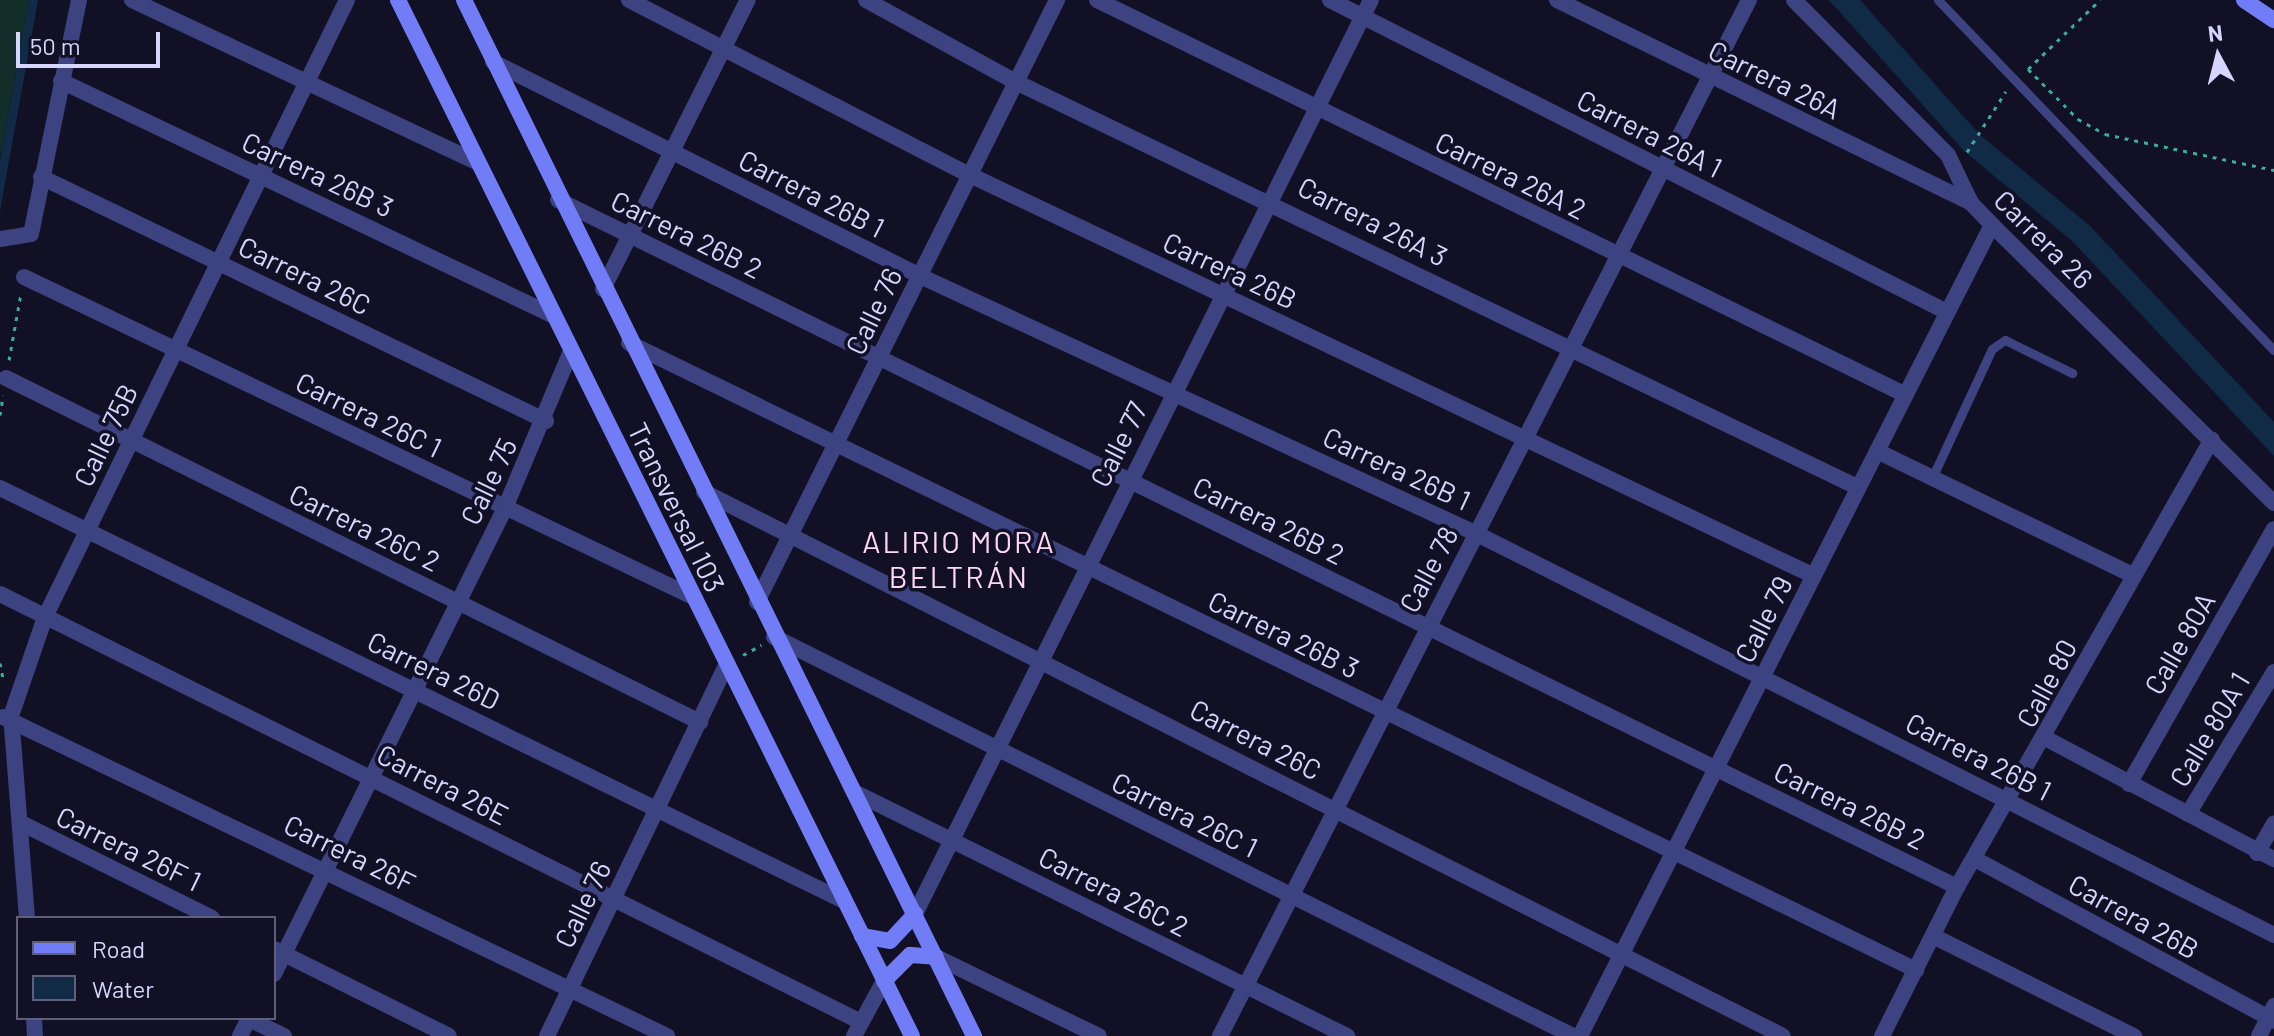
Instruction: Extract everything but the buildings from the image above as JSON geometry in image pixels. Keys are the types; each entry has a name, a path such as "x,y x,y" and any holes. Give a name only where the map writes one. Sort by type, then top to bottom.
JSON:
{"street":[{"path":"0,239 31,234 79,0"},
{"path":"132,0 476,162"},
{"name":"Calle 75B","path":"32,915 23,824 5,716 45,617 347,0"},
{"name":"Transversal 103","path":"398,0 912,1036"},
{"name":"Transversal 103","path":"464,0 557,199 774,637 858,794 974,1036"},
{"name":"Carrera 26B","path":"629,0 724,46 970,175 1523,435 1814,576"},
{"path":"603,289 748,0"},
{"name":"Carrera 26A 3","path":"866,0 1016,82 1271,199 1857,487"},
{"name":"Calle 76","path":"757,602 1057,0"},
{"name":"Carrera 26A 2","path":"1097,0 1904,394"},
{"name":"Carrera 26A 1","path":"1330,0 1947,312"},
{"name":"Calle 77","path":"915,914 994,747 1371,0"},
{"name":"Carrera 26A","path":"1557,0 1971,203"},
{"name":"Calle 78","path":"1220,1036 1426,626 1477,534 1614,255 1749,0"},
{"name":"Carrera 26","path":"1794,0 1948,155 1971,203 2274,503"},
{"path":"2244,0 2274,20"},
{"name":"Carrera 26B 1","path":"493,62 920,276 1477,534 2274,935"},
{"name":"Carrera 26B 3","path":"61,81 552,315"},
{"name":"Carrera 26C","path":"41,177 546,421"},
{"name":"Carrera 26B 2","path":"557,199 1957,887"},
{"name":"Calle 79","path":"1580,1036 1992,225"},
{"name":"Carrera 26C 1","path":"24,277 693,597"},
{"name":"Carrera 26B 3","path":"629,343 1916,970"},
{"name":"Calle 75","path":"280,952 505,508 546,421 571,351"},
{"name":"Carrera 26C 2","path":"6,378 700,722"},
{"name":"Calle 80","path":"1882,1036 1957,887 2047,739 2132,575 2212,439"},
{"path":"1877,451 2132,575"},
{"name":"Carrera 26D","path":"0,488 844,901"},
{"name":"Carrera 26C","path":"704,492 788,540 1039,659 1783,1036"},
{"name":"Calle 80A","path":"2129,784 2274,529"},
{"name":"Carrera 26E","path":"0,594 371,776 858,1029"},
{"name":"Carrera 26C 1","path":"774,637 1573,1036"},
{"name":"Calle 76","path":"547,1036 726,665"},
{"name":"Calle 80A 1","path":"2188,814 2274,672"},
{"name":"Carrera 26F","path":"5,716 667,1036"},
{"path":"2047,739 2257,853 2274,859"},
{"name":"Carrera 26C 2","path":"858,794 1347,1036"},
{"name":"Carrera 26F 1","path":"23,824 208,916"},
{"path":"2257,853 2274,824"},
{"name":"Carrera 26B","path":"1975,859 2272,1015"},
{"path":"862,936 890,941 915,914"},
{"path":"1933,936 2134,1036"},
{"path":"280,952 449,1036"},
{"path":"858,1029 884,981 910,955 936,957 1099,1036"},
{"path":"2259,1036 2272,1015"},
{"path":"252,1020 284,1036"}],"lane":[{"path":"1938,0 2019,78 2274,350"},
{"path":"1932,478 1992,349 2005,340 2072,373"}],"path":[{"path":"1965,156 2019,78 2100,0"},
{"path":"2028,69 2078,119 2105,134 2274,170"},
{"path":"0,415 24,277"},
{"path":"726,665 774,637"}],"green space":[{"path":"0,0 29,0 1,153 0,153"}],"water":[{"path":"29,0 38,0 0,211 0,160"},
{"path":"1829,0 1860,0 1980,135 2089,225 2274,422 2274,456 2073,242 1964,151"}],"district":[{"name":"ALIRIO MORA BELTRÁN","path":"959,558"}]}
